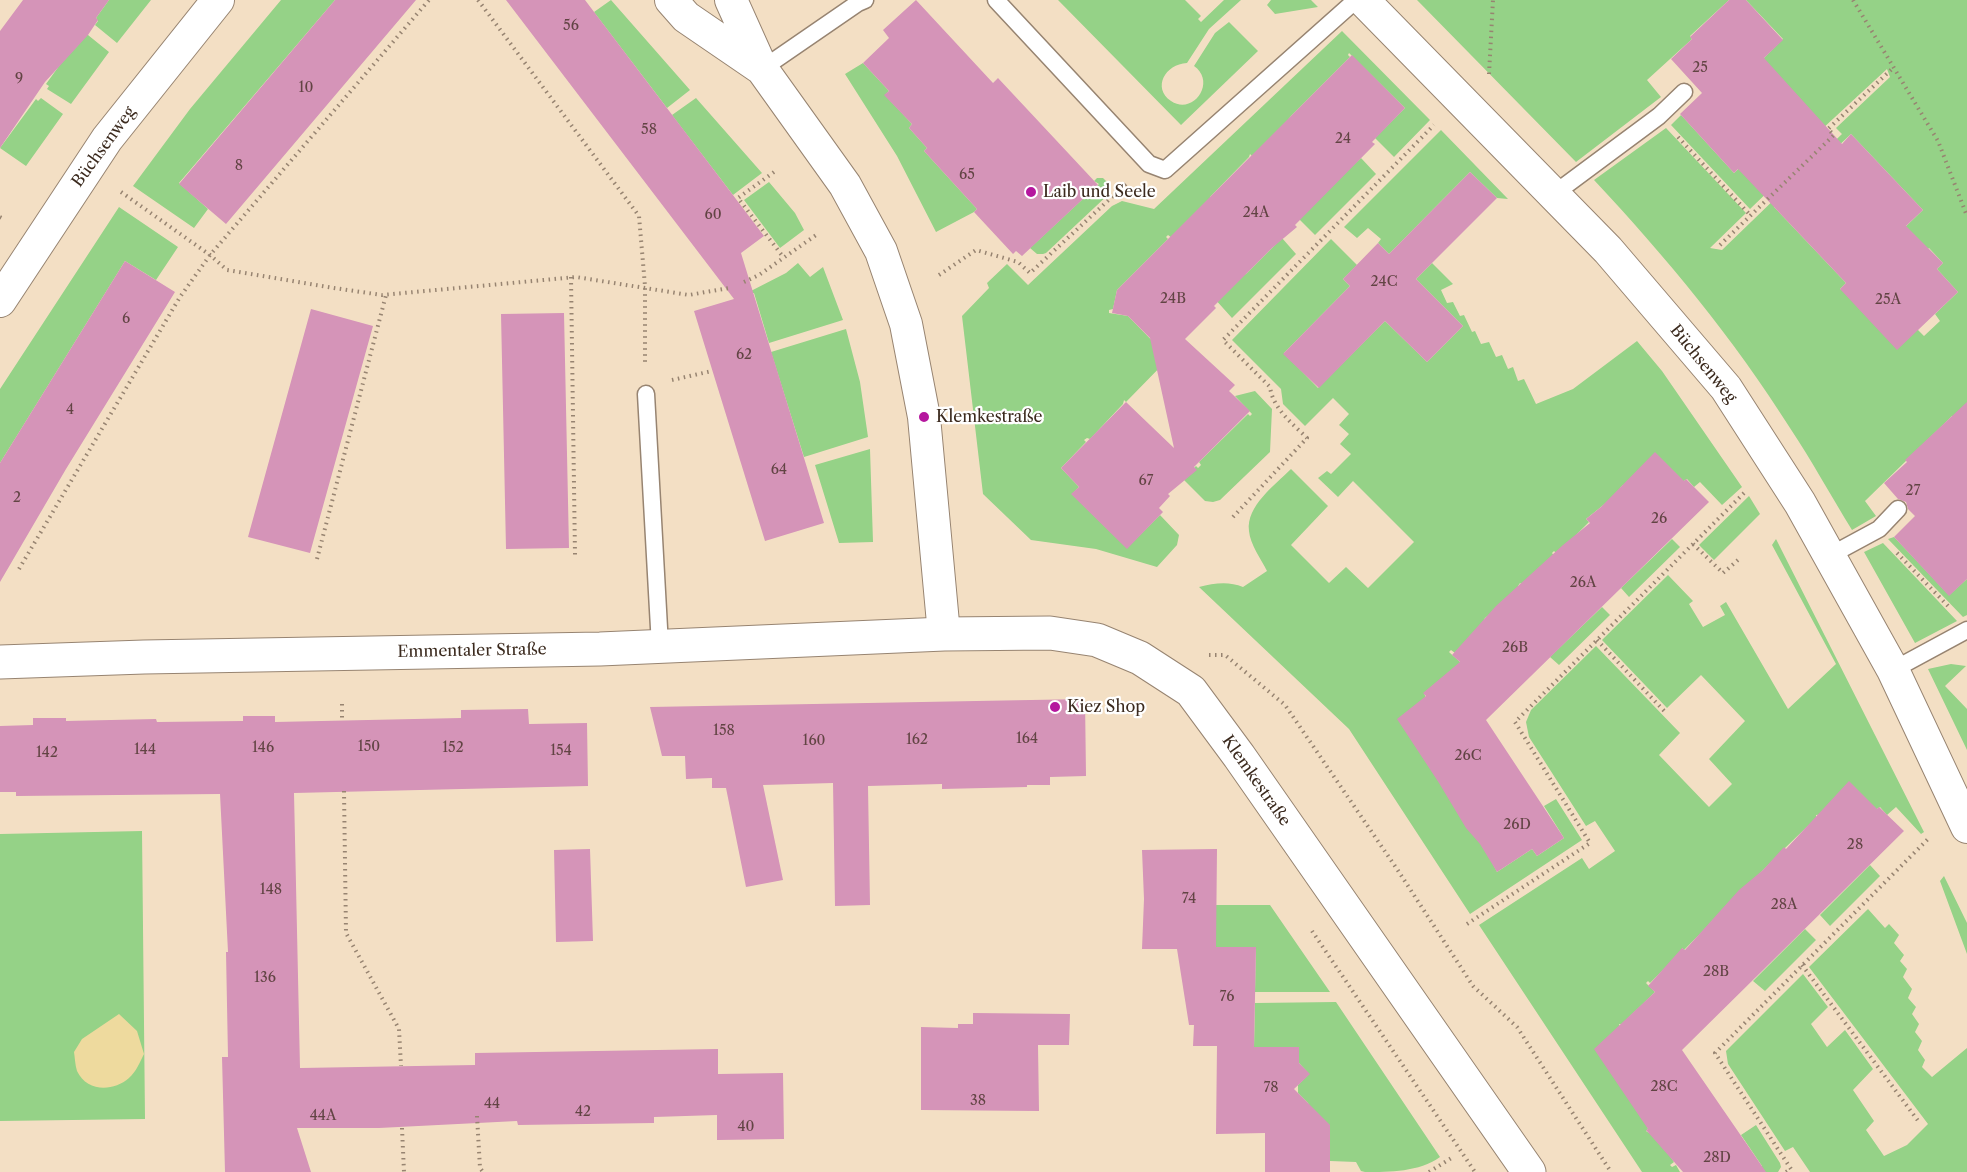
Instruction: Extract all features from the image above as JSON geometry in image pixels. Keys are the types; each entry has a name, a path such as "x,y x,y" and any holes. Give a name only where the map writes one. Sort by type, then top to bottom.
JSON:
{"street":[{"name":"Büchsenweg","path":"0,301 107,139 218,0"},
{"path":"671,0 686,18 762,69"},
{"path":"730,0 762,69 845,185 881,251 906,324 924,417 944,634"},
{"name":"Büchsenweg","path":"1363,0 1608,250 1726,388 1800,503 1893,670 1967,826"},
{"name":"Klemkestraße","path":"944,634 1050,633 1097,640 1140,658 1191,691 1239,756 1528,1172"},
{"name":"Emmentaler Straße","path":"0,662 144,657 588,649 944,634"}],"lane":[{"path":"762,69 865,0"},
{"path":"996,0 1149,164 1164,170 1356,0"},
{"path":"1554,194 1659,116 1684,92"},
{"path":"646,390 660,646"},
{"path":"1829,556 1876,531 1898,509"},
{"path":"1893,670 1967,630"}],"path":[{"path":"19,569 180,297 210,255 429,0"},
{"path":"478,0 639,216 645,286 646,390 712,371"},
{"path":"1488,81 1493,0"},
{"path":"1853,0 1938,141 1967,216"},
{"path":"1720,245 1834,135 1828,129 1894,68"},
{"path":"1659,116 1751,216"},
{"path":"1233,516 1307,438 1281,412 1271,396 1270,387 1223,340 1441,118"},
{"path":"939,274 976,250 1018,262 1030,273 1149,164"},
{"path":"774,172 738,198 784,258"},
{"path":"120,192 210,255 227,270 386,295 571,277 645,286 689,295 729,288"},
{"path":"744,282 819,233"},
{"path":"571,277 575,555"},
{"path":"317,560 386,295"},
{"path":"1467,924 1590,843 1515,722 1751,486"},
{"path":"1876,531 1951,609"},
{"path":"1693,544 1723,573 1738,560"},
{"path":"1597,640 1666,714"},
{"path":"1204,656 1225,655 1285,705 1397,869 1473,986 1517,1027 1611,1172"},
{"path":"342,704 342,721"},
{"path":"344,791 346,933 399,1029 401,1066"},
{"path":"1786,1172 1791,1169 1715,1053 1935,832"},
{"path":"1802,965 1919,1122"},
{"path":"477,1116 480,1168 483,1172"},
{"path":"402,1128 404,1172"},
{"path":"1429,1172 1453,1157"}],"green space":[{"path":"109,0 151,0 117,43 95,25 98,21 96,18"},
{"path":"281,0 335,0 179,183 208,209 194,228 133,186 190,109"},
{"path":"611,0 690,90 667,108 594,12"},
{"path":"1058,0 1185,0 1201,16 1198,19 1201,22 1224,0 1241,0 1209,29 1187,63 1179,64 1167,72 1162,90 1171,101 1179,104 1194,101 1199,95 1203,88 1203,80 1201,73 1194,66 1215,33 1229,22 1258,51 1181,125"},
{"path":"1271,0 1311,0 1318,7 1275,14 1267,5"},
{"path":"1417,0 1729,0 1690,36 1692,39 1647,80 1661,97 1576,162"},
{"path":"1746,0 1967,0 1967,431 1952,416 1865,501 1876,516 1852,530 1798,440 1746,363 1673,269 1594,180 1666,128 1746,213 1710,248 1722,250 1842,134 1836,128 1890,77 1887,69 1821,130 1826,136 1750,209 1671,125 1681,115 1734,173 1775,135 1758,64 1783,39","holes":["1851,134 1923,210 1901,231 1922,254 1929,248 1943,263 1937,269 1958,292 1935,314 1940,321 1924,336 1918,330 1840,289 1846,283 1774,207"]},
{"path":"1342,31 1430,120 1394,157 1375,138 1405,108 1349,53 1350,57 1291,116 1256,160 1250,154 1210,197 1215,202 1176,241 1168,235 1166,237 1168,239 1117,290 1113,309 1109,310 1109,313 1128,316 1169,358 1126,402 1124,400 1123,404 1090,439 1084,440 1086,442 1061,468 1079,487 1072,494 1127,548 1160,515 1179,535 1177,545 1157,567 1096,549 1031,540 983,494 962,316 989,288 987,283 1007,264 1028,285 1112,206 1122,201 1154,209"},
{"path":"83,33 109,52 71,104 47,89 49,86 46,84"},
{"path":"863,63 889,91 885,95 912,124 909,128 927,148 924,151 977,209 974,212 936,232 897,156 845,74"},
{"path":"41,98 63,114 26,166 0,148 36,99 38,101"},
{"path":"696,98 762,173 733,195 672,115"},
{"path":"1441,130 1508,199 1497,198 1470,172 1389,254 1378,243 1381,239 1368,228 1357,238 1344,227"},
{"path":"1361,158 1376,174 1315,235 1296,216"},
{"path":"1097,178 1103,178 1111,186 1110,193 1046,253 1037,254 1030,248 1099,184 1094,181"},
{"path":"769,182 795,213 804,230 780,248 744,200"},
{"path":"119,207 178,247 156,280 125,261 0,463 0,389"},
{"path":"1282,238 1296,254 1232,318 1214,298 1247,273"},
{"path":"1331,239 1357,265 1343,279 1350,286 1284,353 1318,388 1385,321 1427,362 1463,326 1416,279 1432,263 1453,284 1441,290 1447,303 1453,302 1460,316 1464,315 1481,344 1489,342 1496,357 1502,355 1508,369 1513,367 1518,381 1524,379 1536,404 1573,389 1637,341 1662,371 1742,487 1722,505 1700,482 1694,487 1687,479 1623,485 1620,488 1622,490 1586,519 1589,522 1557,554 1554,551 1552,553 1555,557 1524,586 1520,583 1518,586 1521,589 1485,618 1486,622 1455,653 1451,650 1449,652 1461,663 1424,693 1479,836 1497,872 1532,849 1537,856 1564,838 1544,806 1556,799 1582,840 1470,914 1349,729 1199,587 1221,583 1243,587 1267,571 1251,541 1249,522 1263,497 1291,469 1328,506 1291,545 1329,583 1346,567 1368,588 1414,542 1353,481 1338,497 1318,478 1327,471 1331,474 1351,454 1340,444 1349,434 1339,425 1349,414 1333,398 1305,426 1283,404 1281,389 1232,340"},
{"path":"798,263 810,277 823,267 843,320 769,343 754,293 747,293 786,273"},
{"path":"846,329 860,382 868,437 804,457 771,352"},
{"path":"1255,391 1272,409 1270,452 1220,500 1205,501 1183,479 1196,466 1198,468 1201,465 1199,462 1248,414 1250,416 1252,414 1235,396"},
{"path":"870,449 873,542 839,543 815,465"},
{"path":"1749,496 1760,514 1714,560 1699,545"},
{"path":"1894,537 1949,595 1967,579 1967,615 1963,617 1888,539"},
{"path":"1672,539 1680,547 1629,597 1621,588"},
{"path":"1776,539 1924,832 1921,834 1896,807 1887,815 1880,807 1816,815 1816,818 1783,848 1684,950 1682,948 1682,951 1650,983 1648,981 1646,983 1655,992 1622,1024 1619,1024 1648,1129 1646,1131 1649,1133 1652,1130 1674,1162 1670,1165 1672,1167 1676,1165 1680,1172 1642,1172 1479,925 1582,858 1589,869 1615,851 1595,821 1586,826 1529,737 1526,722 1531,710 1596,646 1680,733 1659,755 1709,807 1732,784 1709,759 1745,721 1701,675 1667,708 1602,640 1668,575 1693,601 1689,604 1703,627 1725,615 1720,606 1726,602 1788,709 1836,664 1772,545"},
{"path":"1883,543 1957,621 1915,643 1864,552"},
{"path":"1602,607 1610,615 1559,665 1550,657"},
{"path":"1951,664 1966,666 1945,686 1967,709 1967,750 1928,669"},
{"path":"142,831 145,1119 0,1121 0,834"},
{"path":"1870,865 1880,876 1830,926 1820,915"},
{"path":"1944,876 1967,923 1967,954 1940,881"},
{"path":"1216,905 1270,905 1330,992 1255,992 1256,947 1216,947"},
{"path":"1868,909 1885,928 1889,924 1899,935 1894,943 1904,955 1900,961 1907,969 1903,977 1912,989 1908,998 1916,1007 1912,1014 1919,1024 1915,1032 1922,1041 1918,1050 1925,1060 1922,1067 1932,1077 1967,1048 1967,1172 1810,1172 1793,1147 1785,1151 1728,1064 1726,1051 1803,974 1828,1007 1811,1024 1827,1047 1845,1030 1873,1069 1853,1090 1874,1121 1866,1130 1884,1156 1907,1145 1928,1124 1809,967"},
{"path":"1805,929 1816,940 1765,991 1753,981"},
{"path":"1336,1002 1440,1157 1423,1166 1384,1172 1361,1171 1356,1162 1330,1161 1308,1103 1298,1093 1298,1085 1309,1074 1299,1063 1299,1047 1254,1047 1255,1003"},
{"path":"1756,1125 1780,1163 1781,1167 1778,1172 1754,1172 1762,1166 1741,1135"}],"sand":[{"path":"119,1014 137,1031 144,1054 134,1073 123,1083 101,1088 94,1086 81,1078 77,1071 74,1052 82,1039"}],"building":[{"path":"23,0 109,0 96,18 98,20 88,35 45,82 0,148 0,31"},
{"path":"335,0 416,0 226,224 179,184"},
{"path":"506,0 585,0 764,236 741,253 824,523 765,541 694,311 734,299"},
{"path":"916,0 993,83 998,78 1098,185 1022,256 1016,251 1013,254 974,212 977,209 924,151 927,148 909,128 912,124 884,95 889,91 863,63 889,38 883,30"},
{"path":"1729,0 1746,0 1783,40 1764,58 1842,144 1851,134 1923,210 1906,226 1943,263 1937,269 1958,292 1897,350 1840,289 1846,283 1738,169 1734,173 1680,114 1702,93 1671,59 1692,39 1690,37"},
{"path":"1352,55 1405,108 1372,142 1375,144 1295,225 1297,227 1272,248 1214,306 1216,308 1185,339 1235,385 1229,391 1250,411 1194,467 1197,470 1168,494 1170,496 1159,508 1163,512 1127,549 1071,494 1079,487 1061,468 1126,402 1174,448 1150,338 1128,316 1112,313 1117,290"},
{"path":"1470,172 1497,198 1416,279 1463,326 1427,362 1385,321 1319,388 1283,354 1350,286 1343,279 1378,243 1389,254"},
{"path":"125,261 175,292 66,469 0,582 0,463"},
{"path":"311,309 373,326 310,553 248,537"},
{"path":"564,313 569,548 506,549 501,314"},
{"path":"1967,402 1967,579 1949,596 1894,537 1915,516 1908,509 1906,502 1898,499 1884,483"},
{"path":"1655,452 1709,502 1486,720 1564,838 1537,856 1532,849 1497,872 1480,844 1466,828 1397,719 1426,696 1423,693 1460,662 1452,655 1496,606 1590,523 1586,519 1601,507"},
{"path":"1085,699 1086,776 1050,777 1050,785 1027,785 1027,787 942,789 942,784 868,786 870,905 835,906 833,783 763,785 783,880 746,887 726,788 712,788 712,778 686,779 685,756 662,756 650,707"},
{"path":"528,709 529,724 587,723 588,786 294,793 300,1068 475,1065 475,1053 718,1049 718,1074 783,1073 784,1139 717,1140 717,1115 654,1117 654,1123 518,1125 517,1121 379,1128 297,1128 311,1172 225,1172 222,1057 228,1057 226,952 228,952 220,794 16,796 16,792 0,792 0,726 33,725 33,718 66,718 66,721 156,719 157,722 243,721 243,716 275,716 275,722 461,718 461,710"},
{"path":"1849,781 1877,809 1879,807 1904,831 1682,1050 1766,1172 1683,1172 1646,1130 1648,1129 1594,1049 1655,992 1648,986 1682,948 1685,950 1739,890 1763,870 1784,847 1786,849"},
{"path":"590,849 593,941 556,942 554,850"},
{"path":"1217,849 1216,947 1256,947 1254,1047 1299,1047 1299,1063 1310,1074 1294,1089 1330,1125 1330,1172 1265,1172 1265,1133 1216,1134 1217,1046 1193,1046 1194,1025 1189,1025 1177,949 1142,949 1144,899 1142,850"},
{"path":"973,1013 1070,1014 1069,1045 1038,1045 1039,1111 921,1110 921,1027 958,1028 958,1024 973,1024"}],"place":[{"name":"Laib und Seele","path":"1031,192"},
{"name":"Klemkestraße","path":"924,417"},
{"name":"Kiez Shop","path":"1055,707"}]}
